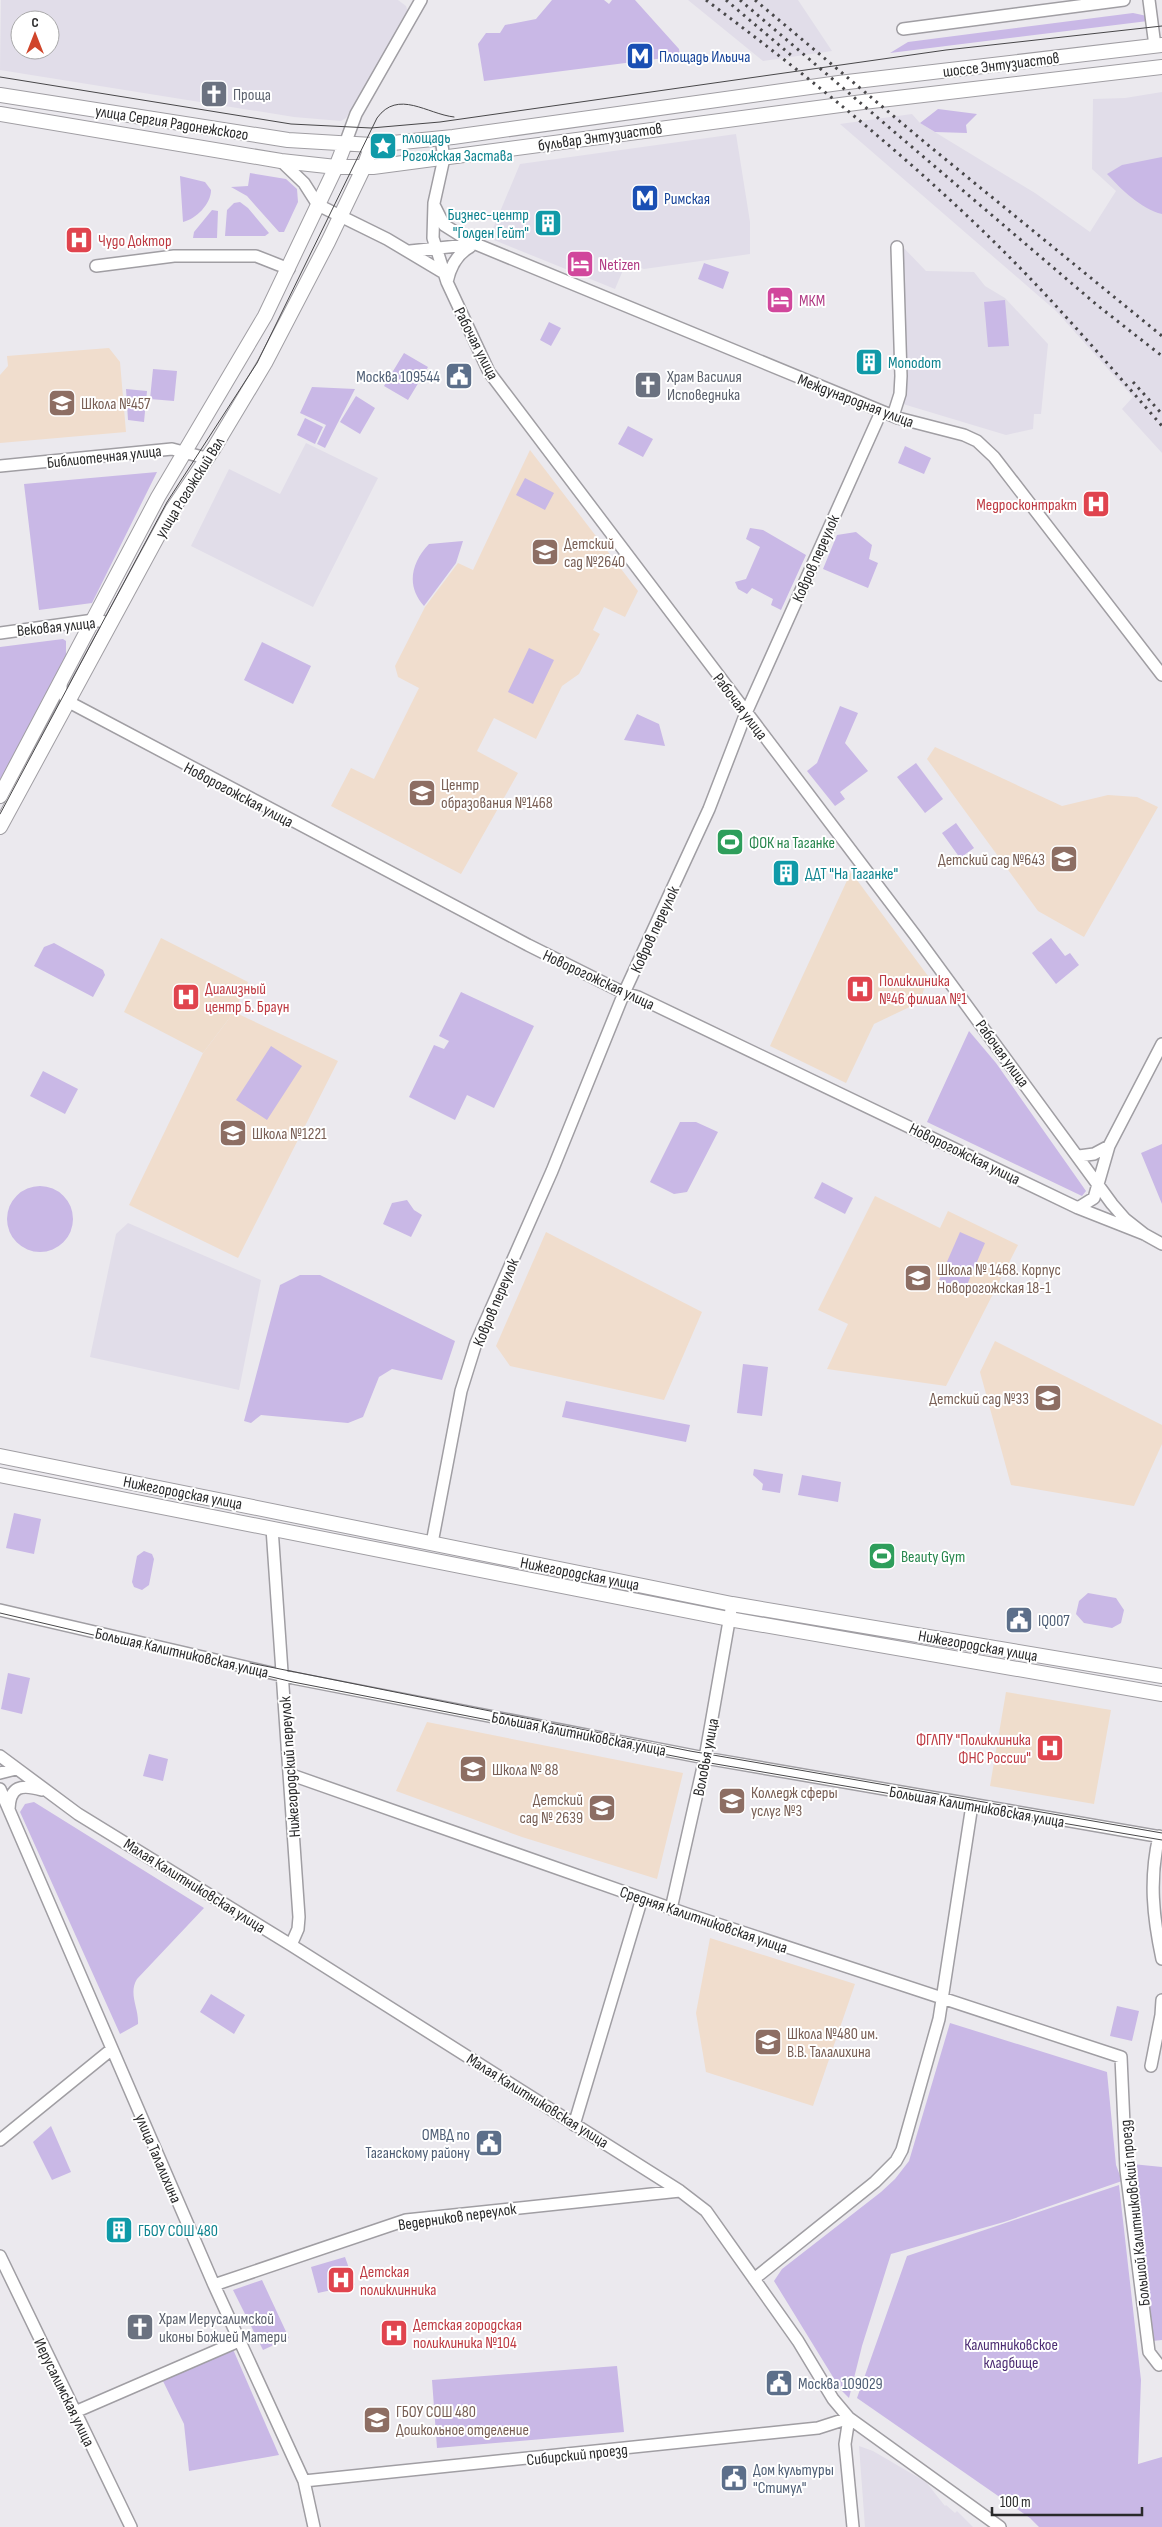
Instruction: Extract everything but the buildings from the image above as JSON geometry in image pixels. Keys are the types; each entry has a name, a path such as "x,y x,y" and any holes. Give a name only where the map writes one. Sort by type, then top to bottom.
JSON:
{"main road":[{"name":"шоссе Энтузиастов","path":"839,83 1158,46"},
{"name":"шоссе Энтузиастов","path":"863,102 1162,68"},
{"name":"бульвар Энтузиастов","path":"344,144 372,145 441,139 839,83"},
{"name":"улица Сергия Радонежского","path":"0,95 288,140 344,144"},
{"name":"бульвар Энтузиастов","path":"336,167 393,166 863,102"},
{"name":"улица Сергия Радонежского","path":"0,114 281,161 336,167"},
{"name":"улица Рогожский Вал","path":"0,796 185,451 236,368 288,269 336,167 344,144"},
{"name":"улица Рогожский Вал","path":"0,827 4,811 111,623 172,510 265,363 341,215 364,167 372,145"},
{"name":"Нижегородская улица","path":"0,1456 732,1604 1162,1676"},
{"name":"Нижегородская улица","path":"0,1475 729,1619 1162,1694"}],"street":[{"path":"344,144 356,114 421,0"},
{"path":"903,29 1124,0"},
{"path":"1149,0 1158,46"},
{"name":"Рабочая улица","path":"441,139 444,158 434,203 432,228 436,250 446,277 489,372 915,935 1124,1219 1144,1234"},
{"path":"281,161 304,182 318,205 341,215 408,251 446,277 460,254 478,244"},
{"name":"Международная улица","path":"434,203 436,213 444,225 462,237 881,412 964,435 977,441 994,457 1162,676"},
{"path":"436,250 437,245 445,237 462,237"},
{"path":"408,251 436,250 478,244"},
{"path":"893,416 900,394 901,376 897,247"},
{"path":"96,266 174,256 256,256 288,269"},
{"name":"Ковров переулок","path":"432,1543 461,1391 476,1343 552,1171 624,993 709,809 746,713 881,412"},
{"name":"Библиотечная улица","path":"0,466 172,449 206,458"},
{"name":"Вековая улица","path":"0,633 94,620 111,623"},
{"path":"61,681 61,690 67,701"},
{"name":"Новорогожская улица","path":"67,701 528,945 624,993 638,997 762,1054 1078,1208 1144,1234 1162,1244"},
{"path":"1078,1208 1094,1198 1109,1146 1162,1044"},
{"path":"1079,1156 1094,1154 1109,1146"},
{"name":"Нижегородский переулок","path":"272,1528 299,1917 298,1929 292,1945"},
{"name":"Воловья улица","path":"672,1908 705,1758 732,1604"},
{"name":"Большая Калитниковская улица","path":"0,1610 282,1675 705,1758 1160,1837"},
{"name":"Малая Калитниковская улица","path":"0,1756 78,1814 292,1945 680,2191 706,2211 798,2341 833,2398 848,2418 989,2517 1000,2527"},
{"path":"0,1773 16,1769"},
{"name":"Средняя Калитниковская улица","path":"289,1774 642,1898 1121,2057"},
{"path":"9,1810 10,1796 16,1789 31,1787 48,1792"},
{"name":"улица Талалихина","path":"0,1789 214,2285 304,2482 314,2527"},
{"path":"754,2278 875,2182 896,2161 912,2121 943,1998 972,1805"},
{"path":"1160,1837 1152,1873 1152,1891 1153,1918 1162,1959"},
{"path":"574,2125 642,1898"},
{"path":"1151,2066 1162,2000"},
{"path":"0,2140 112,2049"},
{"name":"Большой Калитниковский проезд","path":"1121,2057 1128,2189 1148,2352 1159,2365"},
{"name":"Ведерников переулок","path":"214,2285 406,2220 680,2191"},
{"name":"Иерусалимская улица","path":"0,2256 131,2527"},
{"path":"75,2412 239,2341"},
{"path":"848,2418 845,2444 853,2527"},
{"name":"Сибирский проезд","path":"304,2482 818,2428 848,2418"}],"shaded area":[{"path":"1,0 398,0 406,6 408,12 346,118 341,121 294,117 0,70"},
{"path":"688,0 798,0 832,51 763,61"},
{"path":"1162,92 1162,453 1122,409 1133,397 1056,311 840,124 912,114 920,123 1035,193 1090,232 1116,191 1092,169 1093,99 1125,98"},
{"path":"736,134 750,222 750,254 644,269 626,263 615,289 489,238 520,164"},
{"path":"900,244 926,271 974,272 985,286 1005,298 1048,344 1041,414 1034,414 1033,429 1006,435 903,404 904,377"},
{"name":"Школа №457","path":"109,348 120,362 126,432 0,443 0,375 8,366 7,356"},
{"path":"306,443 378,478 313,607 191,546 229,469 280,494"},
{"path":"530,450 638,591 625,617 604,607 593,630 600,634 579,674 562,686 536,739 494,718 477,751 518,773 461,874 331,806 351,768 374,779 419,688 398,677 395,666 425,607 458,563 473,570"},
{"name":"Детский сад №643","path":"935,747 1062,806 1108,795 1137,797 1158,807 1084,937 1038,911 927,759"},
{"name":"Поликлиника №46 филиал №1","path":"851,872 928,976 920,1002 874,1024 846,1083 770,1046"},
{"name":"Диализный центр Б. Браун","path":"161,938 248,982 234,1012 203,1053 124,1012"},
{"name":"Школа №1221","path":"234,1012 338,1061 238,1258 129,1205 203,1053"},
{"name":"Школа № 1468. Корпус Новорогожская 18-1","path":"875,1196 940,1228 948,1211 1018,1245 946,1386 827,1369 848,1324 818,1310"},
{"path":"128,1223 261,1280 239,1390 90,1357 116,1234"},
{"path":"546,1232 702,1312 664,1400 510,1366 496,1346"},
{"name":"Детский сад №33","path":"995,1341 1162,1425 1162,1444 1134,1506 1011,1485 980,1372"},
{"name":"ФГЛПУ \"Поликлиника ФНС России\"","path":"1006,1692 1111,1710 1094,1804 990,1786"},
{"path":"427,1722 683,1773 657,1879 522,1837 396,1791"},
{"name":"Школа №480 им. В.В. Талалихина","path":"710,1938 855,1984 813,2106 706,2072 696,2013"},
{"path":"859,2446 873,2451 926,2482 945,2506 955,2513 957,2511 973,2527 865,2527"}],"green space":[{"path":"552,0 604,0 609,4 612,0 635,0 679,49 680,56 484,81 478,44 486,33 500,33 505,25 536,19"},
{"path":"1133,13 1147,16 1148,21 890,53 908,42"},
{"path":"938,109 977,114 966,125 967,133 935,132 920,123"},
{"path":"1162,157 1162,214 1139,203 1107,174 1122,165"},
{"path":"250,173 286,179 297,189 298,202 284,232 279,232 247,196 231,187 248,186"},
{"path":"180,176 205,182 211,190 206,205 202,210 193,218 183,222"},
{"path":"240,202 248,208 269,233 265,236 225,236 227,210 234,203"},
{"path":"212,210 218,211 217,238 193,238 194,232"},
{"path":"704,263 729,272 723,289 698,279"},
{"path":"1005,300 1009,346 988,347 984,302"},
{"path":"549,322 561,328 551,346 540,340"},
{"path":"404,353 428,367 408,400 384,386"},
{"path":"153,369 177,371 174,401 150,399"},
{"path":"312,387 355,389 325,448 317,444 326,425 300,413"},
{"path":"126,389 147,391 144,422 128,420"},
{"path":"356,396 375,408 360,434 340,422"},
{"path":"305,418 323,427 315,444 297,435"},
{"path":"628,426 653,439 643,457 618,444"},
{"path":"905,446 931,458 924,474 898,463"},
{"path":"157,472 92,603 39,610 24,484"},
{"path":"525,478 554,493 545,510 516,495"},
{"path":"750,528 763,530 806,555 781,610 771,605 773,599 752,588 747,594 738,589 735,582 746,579 760,547 746,539"},
{"path":"856,532 872,545 869,559 878,563 868,588 823,569 837,535"},
{"path":"463,541 456,563 424,606 418,598 413,583 413,575 418,559 429,544"},
{"path":"63,639 66,641 66,655 0,783 0,647"},
{"path":"262,642 311,666 293,704 244,680"},
{"path":"529,648 554,660 533,704 508,692"},
{"path":"840,706 858,713 845,743 868,771 840,792 845,799 835,806 807,771 817,763"},
{"path":"637,714 659,724 665,746 624,740"},
{"path":"916,763 943,799 925,813 897,777"},
{"path":"956,823 974,848 960,858 942,833"},
{"path":"1051,938 1065,956 1070,953 1079,965 1056,984 1032,953"},
{"path":"54,943 103,970 105,975 93,997 34,966 44,947"},
{"path":"461,992 534,1026 494,1108 467,1095 455,1120 409,1097 434,1045 444,1049 449,1041 439,1036"},
{"path":"969,1031 996,1063 1086,1191 1082,1196 927,1122"},
{"path":"271,1046 302,1066 267,1120 236,1100"},
{"path":"43,1071 78,1089 65,1114 30,1096"},
{"path":"680,1122 696,1122 718,1132 687,1192 674,1194 650,1182"},
{"path":"1162,1144 1162,1204 1141,1153"},
{"path":"822,1182 853,1198 845,1214 814,1198"},
{"path":"40,1186 53,1189 63,1196 70,1206 73,1219 70,1232 63,1242 53,1249 40,1252 27,1249 17,1242 10,1232 7,1219 10,1206 17,1196 27,1189"},
{"path":"407,1200 414,1210 422,1215 411,1237 383,1224 392,1203"},
{"path":"960,1232 985,1243 964,1292 939,1280"},
{"path":"300,1275 320,1275 455,1341 442,1380 392,1369 379,1377 363,1417 348,1423 261,1415 251,1423 244,1421 280,1285"},
{"path":"743,1364 768,1367 762,1416 737,1413"},
{"path":"566,1401 690,1425 686,1442 562,1417"},
{"path":"754,1469 783,1474 780,1493 762,1490 763,1484 753,1475"},
{"path":"802,1475 841,1482 838,1502 798,1495"},
{"path":"14,1513 41,1519 34,1554 6,1548"},
{"path":"144,1551 152,1554 154,1559 149,1585 142,1590 134,1587 132,1582 137,1556"},
{"path":"1088,1593 1116,1598 1124,1610 1121,1623 1112,1628 1084,1623 1076,1614 1079,1601"},
{"path":"8,1673 30,1678 22,1714 1,1709"},
{"path":"149,1754 168,1759 163,1781 143,1776"},
{"path":"34,1802 204,1908 137,1979 134,1985 134,1996 138,2024 120,2034 20,1812 25,1804"},
{"path":"211,1994 245,2015 234,2034 200,2012"},
{"path":"1117,2006 1139,2011 1132,2041 1110,2036"},
{"path":"950,2023 1107,2072 1116,2165 1122,2181 1004,2222 891,2254 862,2346 849,2398 841,2390 774,2281 782,2269 881,2192 895,2179 909,2161"},
{"path":"51,2126 71,2172 52,2180 33,2142"},
{"path":"1132,2164 1162,2167 1162,2340 1152,2341"},
{"name":"Калитниковское кладбище","path":"1119,2185 1141,2380 1138,2464 1162,2457 1162,2527 1039,2527 1030,2518 857,2398 907,2256"},
{"path":"345,2257 355,2285 318,2293 311,2267"},
{"path":"262,2280 289,2338 263,2350 233,2290"},
{"path":"232,2347 279,2455 189,2471 184,2424 162,2379"},
{"path":"617,2366 624,2432 437,2448 432,2380"}],"tram line":[{"path":"0,77 291,124 371,128 440,122 946,50 1162,26"},
{"path":"0,814 167,502 257,363 377,118 394,105 403,104 454,117"},
{"path":"0,1613 293,1682 704,1762 1162,1840"},
{"path":"250,1663 690,1751 1162,1833"}],"railway":[{"path":"706,0 838,103 924,176 965,214 1044,293 1162,426"},
{"path":"726,0 792,56"},
{"path":"740,0 1097,305 1162,356"},
{"path":"755,0 928,145 1162,336"},
{"path":"1133,382 1162,414"}],"place":[{"name":"Площадь Ильича","path":"640,56"},
{"name":"Проща","path":"214,94"},
{"name":"площадь Рогожская Застава","path":"383,146"},
{"name":"Римская","path":"645,198"},
{"name":"Бизнес-центр \"Голден Гейт\"","path":"548,223"},
{"name":"Чудо Доктор","path":"79,240"},
{"name":"Netizen","path":"580,264"},
{"name":"МКМ","path":"780,300"},
{"name":"Monodom","path":"869,362"},
{"name":"Москва 109544","path":"459,376"},
{"name":"Храм Василия Исповедника","path":"648,385"},
{"name":"Школа №457","path":"62,403"},
{"name":"Медросконтракт","path":"1096,504"},
{"name":"Детский сад №2640","path":"545,552"},
{"name":"Центр образования №1468","path":"422,793"},
{"name":"ФОК на Таганке","path":"730,842"},
{"name":"Детский сад №643","path":"1064,859"},
{"name":"ДДТ \"На Таганке\"","path":"786,873"},
{"name":"Поликлиника №46 филиал №1","path":"860,989"},
{"name":"Диализный центр Б. Браун","path":"186,997"},
{"name":"Школа №1221","path":"233,1133"},
{"name":"Школа № 1468. Корпус Новорогожская 18-1","path":"918,1278"},
{"name":"Детский сад №33","path":"1048,1398"},
{"name":"Beauty Gym","path":"882,1556"},
{"name":"IQ007","path":"1019,1620"},
{"name":"ФГЛПУ \"Поликлиника ФНС России\"","path":"1050,1748"},
{"name":"Школа № 88","path":"473,1769"},
{"name":"Колледж сферы услуг №3","path":"732,1801"},
{"name":"Детский сад № 2639","path":"602,1808"},
{"name":"Школа №480 им. В.В. Талалихина","path":"768,2042"},
{"name":"ОМВД по Таганскому району","path":"489,2143"},
{"name":"ГБОУ СОШ 480","path":"119,2230"},
{"name":"Детская поликлинника","path":"341,2280"},
{"name":"Храм Иерусалимской иконы Божией Матери","path":"140,2327"},
{"name":"Детская городская поликлиника №104","path":"394,2333"},
{"name":"Москва 109029","path":"779,2383"},
{"name":"ГБОУ СОШ 480 Дошкольное отделение","path":"377,2420"},
{"name":"Дом культуры \"Стимул\"","path":"734,2478"}]}
